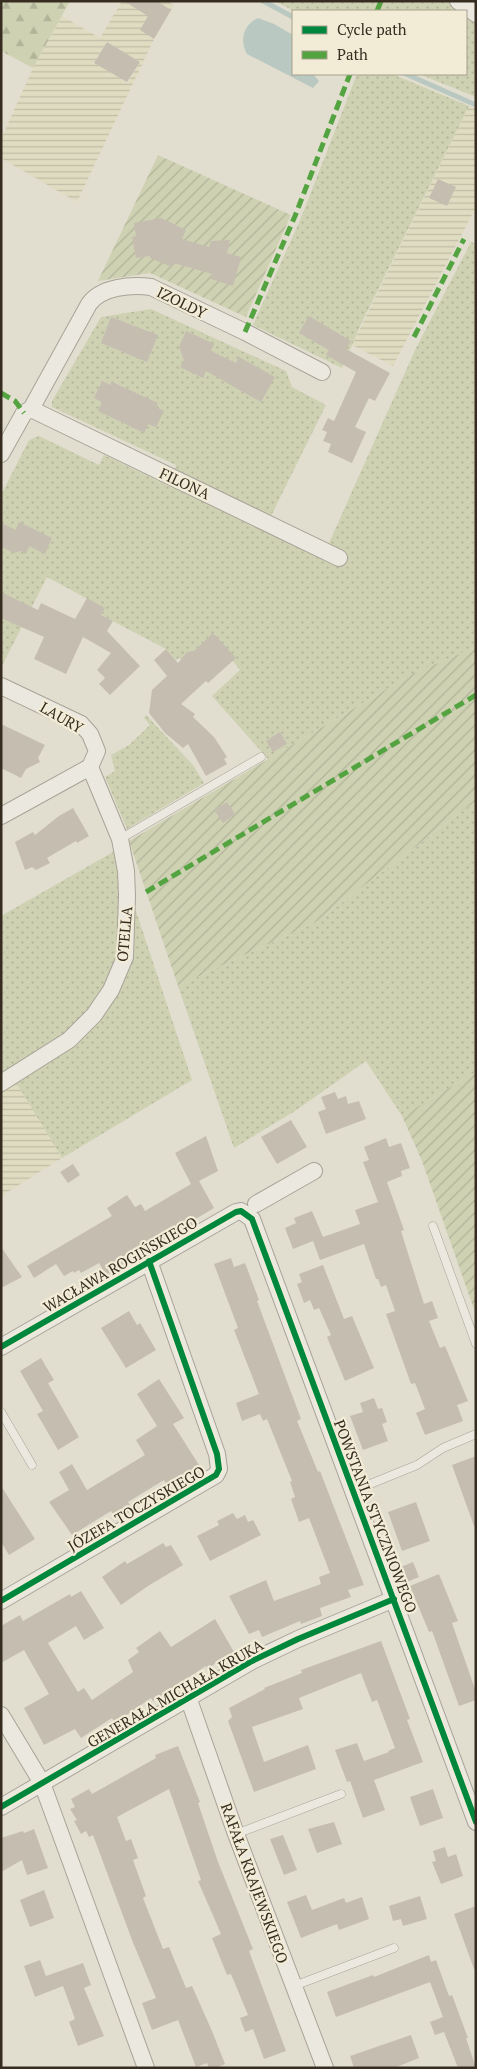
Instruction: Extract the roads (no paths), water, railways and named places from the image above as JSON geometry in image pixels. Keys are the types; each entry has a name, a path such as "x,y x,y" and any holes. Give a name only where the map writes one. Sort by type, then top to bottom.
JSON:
{"street":[{"path":"458,1 476,14"},
{"name":"IZOLDY","path":"1,454 24,413 30,409 94,298 100,293 140,286 151,288 246,332 322,372"},
{"name":"FILONA","path":"30,409 339,558"},
{"name":"LAURY","path":"1,686 81,724 90,734 97,751 90,767"},
{"path":"1,816 90,767"},
{"name":"OTELLA","path":"1,1083 69,1040 94,1015 120,972 125,957 128,895 120,838 90,767"},
{"path":"254,1211 314,1171"},
{"name":"WACŁAWA ROGIŃSKIEGO","path":"1,1347 236,1212 254,1211"},
{"name":"POWSTANIA STYCZNIOWEGO","path":"254,1211 352,1491 476,1822"},
{"name":"JÓZEFA TOCZYSKIEGO","path":"1,1601 216,1475 219,1469 217,1454 149,1261"},
{"name":"GENERAŁA MICHAŁA KRUKA","path":"1,1807 188,1697 275,1650 394,1599"},
{"name":"RAFAŁA KRAJEWSKIEGO","path":"188,1697 236,1834 325,2068"},
{"path":"1,1715 42,1783 146,2068"}],"lane":[{"path":"120,838 261,757"},
{"path":"434,1226 476,1344"},
{"path":"1,1412 32,1465"},
{"path":"352,1491 417,1465 443,1448 476,1434"},
{"path":"236,1834 341,1794"},
{"path":"294,1986 394,1948"}],"waterway":[{"path":"263,1 292,16"},
{"path":"408,75 476,105"}]}
